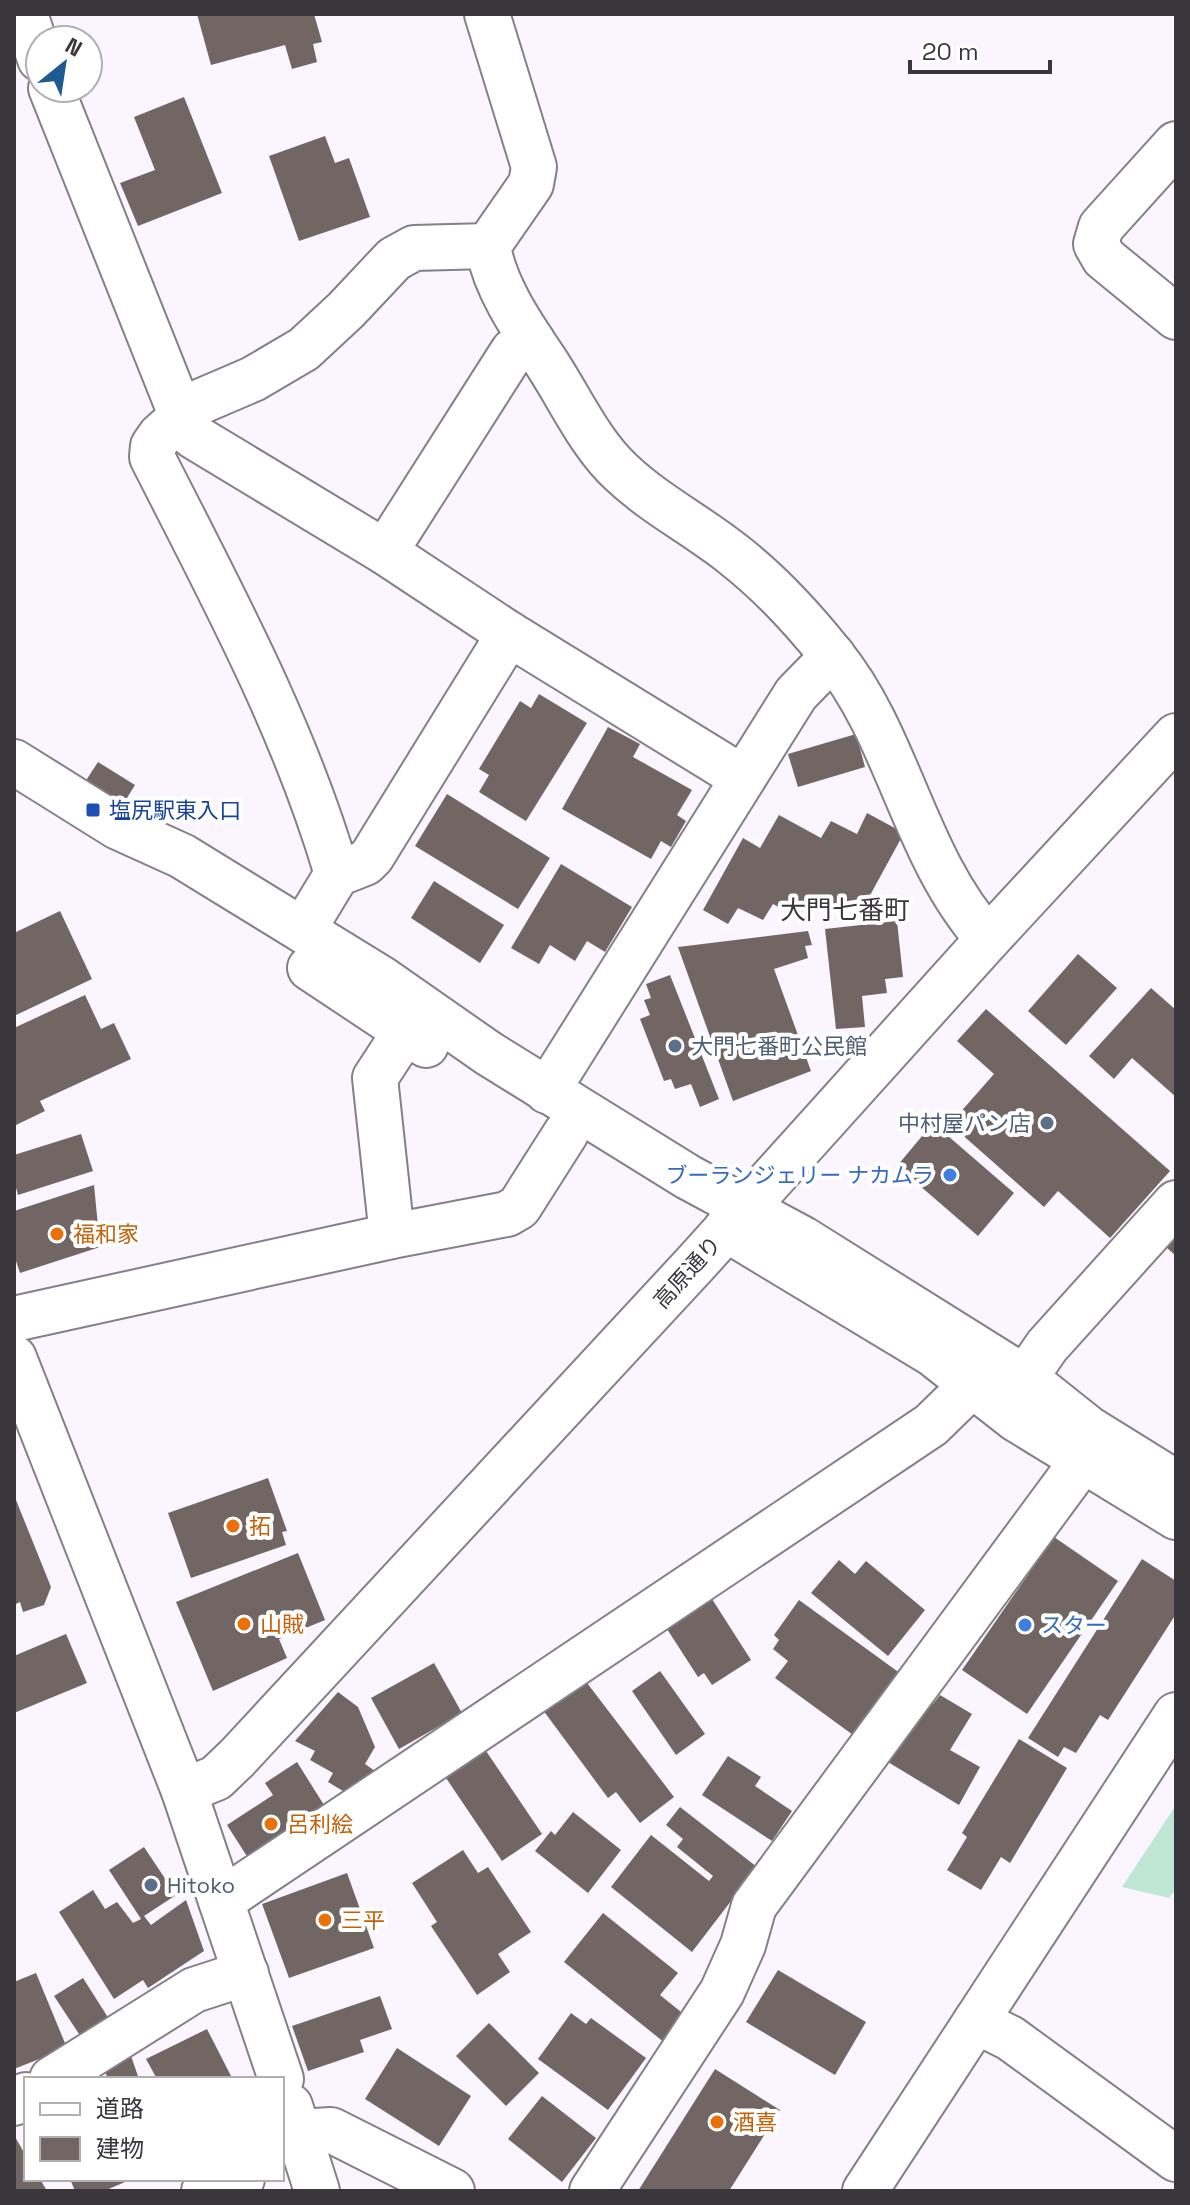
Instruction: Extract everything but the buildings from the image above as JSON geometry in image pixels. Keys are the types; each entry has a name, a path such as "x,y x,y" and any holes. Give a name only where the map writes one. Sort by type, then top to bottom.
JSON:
{"street":[{"path":"487,14 534,167 531,184 488,246 491,267 532,341 619,471 646,494 734,554 757,574 833,656 863,701 940,871 966,915 988,939"},
{"path":"57,104 182,417 193,436 385,552 509,634 743,778"},
{"path":"1176,144 1101,227 1096,244 1104,258 1176,317"},
{"path":"337,874 318,809 295,751 242,634 152,457 153,446 197,403 253,379 304,349 394,259 405,252 414,248 488,246"},
{"path":"385,552 513,351 532,341"},
{"path":"303,930 337,874 365,863 372,856 509,634"},
{"path":"547,1091 796,694 833,656"},
{"name":"高原通り","path":"184,1791 216,1778 237,1758 1176,736"},
{"path":"14,762 118,827 182,856 303,930 382,979 547,1091 688,1177 735,1218 933,1354 1016,1419 1176,1517"},
{"path":"118,827 171,875 405,1032 566,1133 735,1218 803,1239 1025,1378 1089,1429 1176,1483"},
{"path":"392,1236 375,1078 405,1032"},
{"path":"14,1319 392,1236 507,1214 519,1207 566,1133"},
{"path":"1025,1378 1047,1346 1176,1203"},
{"path":"14,1358 184,1791 281,2077"},
{"path":"221,1901 931,1425 971,1386"},
{"path":"592,2191 722,1992 743,1945 754,1906 1083,1460"},
{"path":"865,2191 1176,1715"},
{"path":"55,2077 194,1990 246,1973"},
{"path":"976,2021 1010,2038 1176,2159"},
{"path":"284,2088 302,2162"},
{"path":"302,2162 331,2130 452,2191"},
{"path":"204,2191 236,2181"}],"green space":[{"path":"1176,1805 1176,1889 1169,1898 1122,1887"}],"place":[{"name":"塩尻駅東入口","path":"93,810"},
{"name":"大門七番町公民館","path":"675,1046"},
{"name":"中村屋パン店","path":"1047,1123"},
{"name":"ブーランジェリー ナカムラ","path":"950,1175"},
{"name":"福和家","path":"57,1234"},
{"name":"拓","path":"233,1526"},
{"name":"山賊","path":"244,1624"},
{"name":"スター","path":"1025,1625"},
{"name":"呂利絵","path":"271,1824"},
{"name":"Hitoko","path":"151,1885"},
{"name":"三平","path":"325,1920"},
{"name":"酒喜","path":"717,2122"}],"district":[{"name":"大門七番町","path":"845,910"}]}
